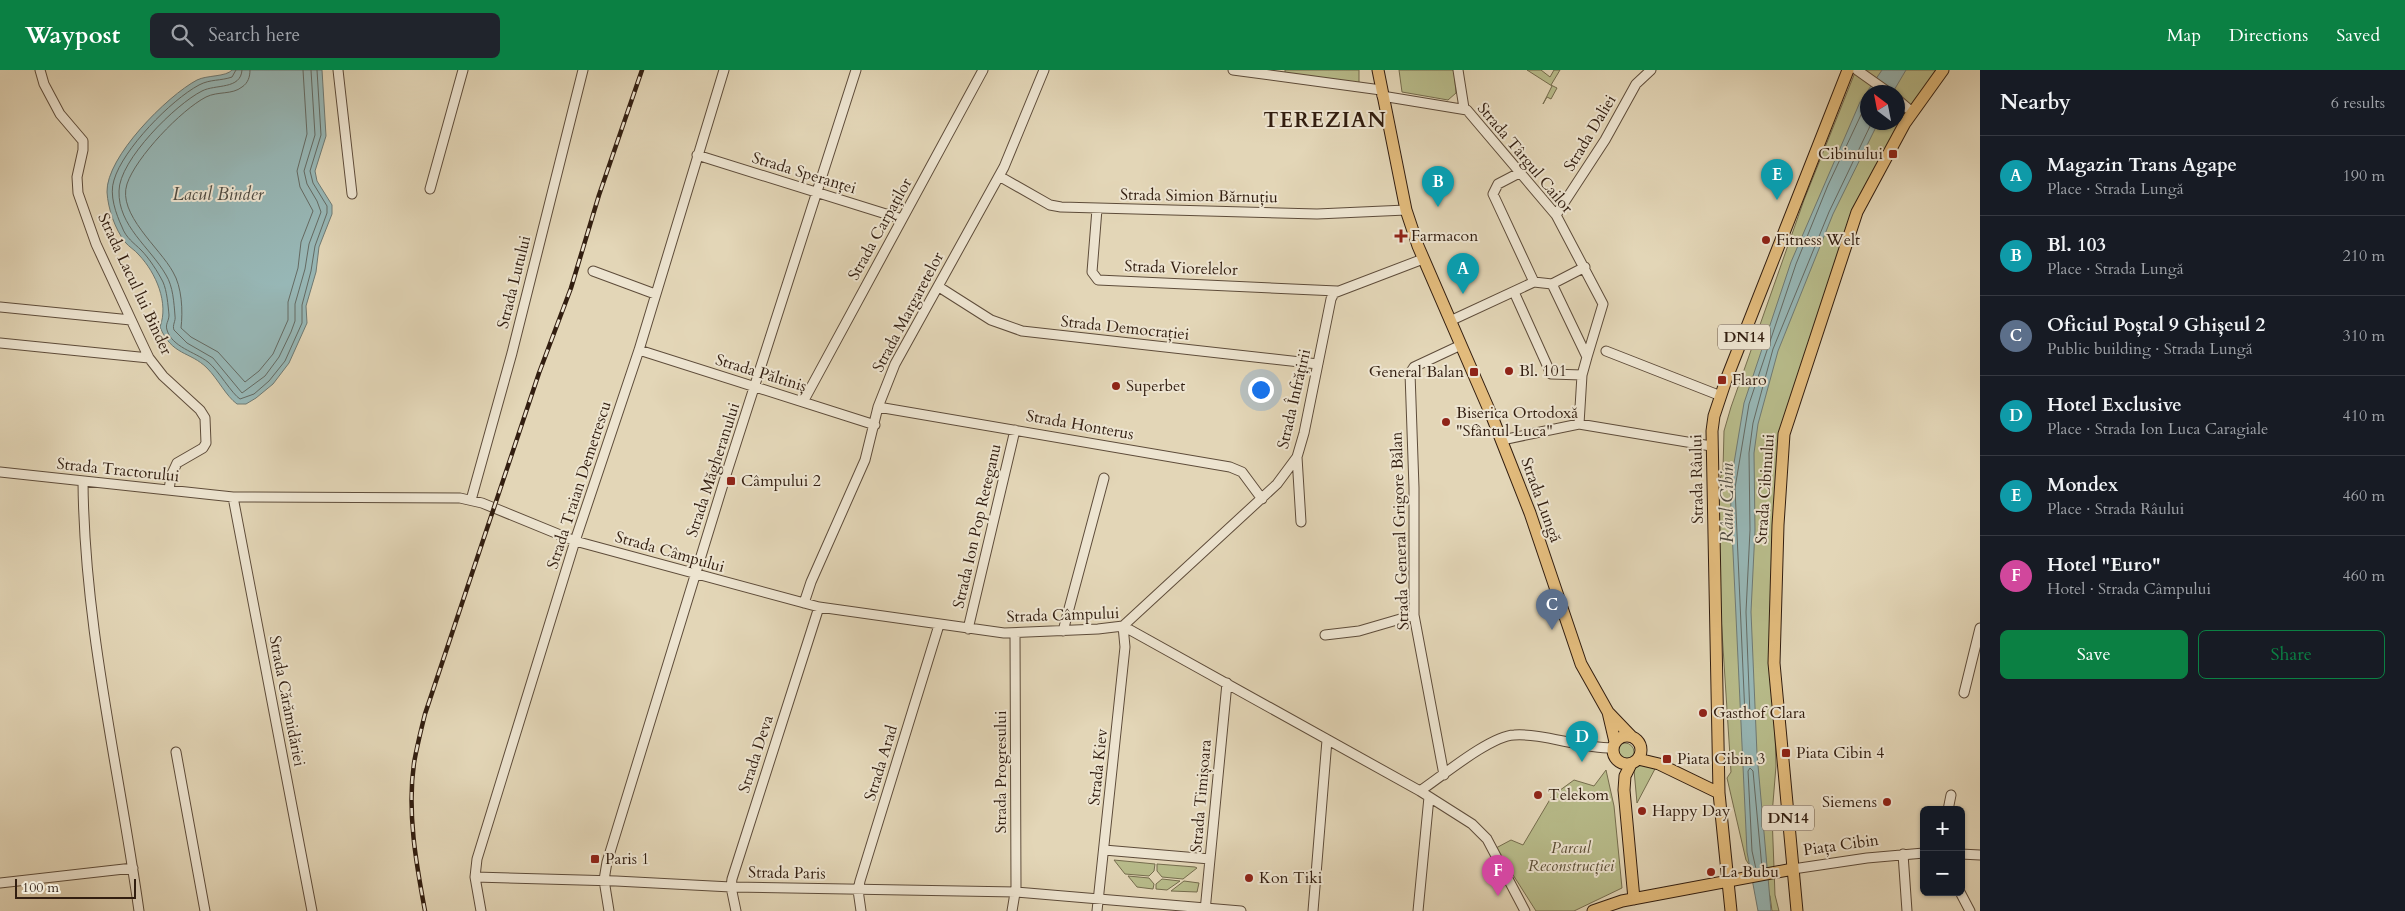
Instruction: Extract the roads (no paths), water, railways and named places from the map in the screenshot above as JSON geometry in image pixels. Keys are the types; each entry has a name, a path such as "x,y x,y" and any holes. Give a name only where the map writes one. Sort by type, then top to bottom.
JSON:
{"main road":[{"name":"Strada Lungă","path":"1378,70 1406,210 1423,259 1502,440 1530,513 1572,643 1596,694 1608,712 1659,764"},
{"name":"Strada Râului","path":"1731,911 1733,880 1719,793 1714,481 1711,446 1714,416 1848,70"},
{"name":"Strada Cibinului","path":"1796,911 1794,886 1789,870 1774,663 1782,446 1789,416 1857,212 1912,112 1943,70"},
{"name":"Strada Lungă","path":"1608,712 1614,745"},
{"path":"1634,899 1624,790 1625,776 1635,761 1641,750 1634,739 1620,737 1614,745 1613,755 1617,761 1624,764 1635,761"},
{"name":"Strada Lungă","path":"1635,761 1659,764 1719,793"},
{"name":"Piața Cibin","path":"1593,911 1634,899 1789,870"}],"street":[{"name":"Strada Lacul lui Binder","path":"40,70 44,84 60,114 83,141 77,177 78,193 96,244 131,320 150,358 163,376 200,410 205,418 206,443 203,448 177,463 171,476 169,490"},
{"path":"338,70 352,194"},
{"path":"430,189 463,70"},
{"name":"Strada Lutului","path":"471,500 512,353 583,70"},
{"name":"Strada Traian Demetrescu","path":"481,911 475,877 476,859 575,541 639,350 724,70"},
{"name":"Strada Măgheranului","path":"609,911 604,880 607,862 856,70"},
{"name":"Strada Carpaților","path":"803,402 983,70"},
{"name":"Strada Margaretelor","path":"804,603 822,556 865,460 878,407 894,364 939,287 999,176 1044,70"},
{"name":"Strada Târgul Cailor","path":"1233,70 1464,108 1474,116 1556,215 1603,304 1582,375 1579,424"},
{"path":"1458,70 1464,108"},
{"name":"Strada Daliei","path":"1556,215 1605,140 1636,84 1651,70"},
{"path":"1857,70 1878,85"},
{"path":"1905,106 1912,112"},
{"name":"Strada Speranței","path":"697,156 902,219"},
{"path":"1521,172 1498,184 1493,194 1534,282"},
{"name":"Strada Simion Bărnuțiu","path":"999,176 1055,206 1316,214 1406,210"},
{"name":"Strada Viorelelor","path":"1097,208 1092,272 1098,280 1337,291"},
{"path":"1337,291 1423,259"},
{"path":"1450,321 1534,282 1552,284 1585,267"},
{"path":"594,271 655,294"},
{"path":"1552,284 1587,357"},
{"name":"Strada Democrației","path":"939,287 991,320 1022,331 1318,364"},
{"name":"Strada Înfrățirii","path":"1123,626 1262,499 1281,480 1297,458 1304,433 1331,299 1337,291"},
{"path":"1514,292 1551,374 1582,375"},
{"path":"0,307 131,320"},
{"path":"0,343 150,358"},
{"name":"Strada General Grigore Bălan","path":"1444,775 1414,615 1414,488 1410,373 1414,367 1461,345"},
{"name":"Strada Păltiniș","path":"639,350 875,425"},
{"path":"1606,351 1721,396"},
{"name":"Strada Honterus","path":"878,407 1234,468 1242,472 1262,499"},
{"path":"1502,440 1579,424 1711,446"},
{"name":"Strada Ion Pop Reteganu","path":"968,629 1015,430"},
{"path":"1297,458 1301,522"},
{"name":"Strada Tractorului","path":"0,472 232,497 448,497 471,500"},
{"path":"1063,632 1104,478"},
{"path":"83,481 84,524 100,679 139,911"},
{"name":"Strada Cărămidăriei","path":"232,497 312,911"},
{"name":"Strada Câmpului","path":"471,500 575,541 819,607 968,629 1015,633 1063,632 1123,626 1420,791 1472,824 1483,834 1525,911"},
{"name":"Strada Deva","path":"736,911 732,887 734,872 819,607"},
{"path":"1325,635 1359,631 1414,615"},
{"name":"Strada Arad","path":"861,911 858,890 939,625"},
{"name":"Strada Kiev","path":"1097,911 1125,647 1123,626"},
{"path":"1964,693 1980,628"},
{"name":"Strada Progresului","path":"1012,911 1016,892 1015,633"},
{"name":"Strada Timișoara","path":"1206,909 1227,683"},
{"path":"1420,791 1488,744 1510,735 1523,735 1596,748 1614,745"},
{"path":"1313,911 1327,740"},
{"path":"176,752 204,911"},
{"path":"1949,806 1951,795"},
{"path":"1418,911 1429,797"},
{"path":"1104,850 1210,860"},
{"path":"1903,854 1920,853"},
{"name":"Piața Cibin","path":"1789,870 1903,854 1907,911"},
{"path":"1965,854 1980,855"},
{"path":"0,883 133,868"},
{"name":"Strada Paris","path":"475,877 604,880 732,887 1016,892 1241,911"},
{"path":"1962,896 1970,911"}],"water":[{"name":"Lacul Binder","path":"232,70 322,70 326,136 315,171 317,181 332,205 332,214 319,247 316,272 306,306 307,323 289,363 273,384 246,404 237,404 229,397 207,368 176,348 165,336 160,327 163,308 162,298 155,279 145,262 125,242 118,231 110,212 107,192 109,178 116,162 127,145 155,113 184,88 197,80 225,74"},
{"path":"1882,70 1906,70 1897,85 1872,85"},
{"path":"1860,102 1860,130 1875,130 1833,214 1778,351 1758,424 1754,453 1755,530 1751,612 1757,754 1771,911 1758,911 1747,852 1730,487 1744,403 1791,262"}],"railway":[{"path":"425,911 412,819 414,763 425,714 539,373 571,288 599,195 642,70"}],"place":[{"name":"Cibinului","path":"1893,154"},
{"name":"Mondex","path":"1777,200"},
{"name":"Bl. 103","path":"1438,207"},
{"name":"Farmacon","path":"1401,236"},
{"name":"Fitness Welt","path":"1766,240"},
{"name":"Magazin Trans Agape","path":"1463,294"},
{"name":"Bl. 101","path":"1509,371"},
{"name":"General Balan","path":"1474,372"},
{"name":"Flaro","path":"1722,380"},
{"name":"Superbet","path":"1116,386"},
{"name":"Biserica Ortodoxă \"Sfântul Luca\"","path":"1446,422"},
{"name":"Câmpului 2","path":"731,481"},
{"name":"Oficiul Poștal 9 Ghișeul 2","path":"1552,630"},
{"name":"Gasthof Clara","path":"1703,713"},
{"name":"Piata Cibin 4","path":"1786,753"},
{"name":"Piata Cibin 3","path":"1667,759"},
{"name":"Hotel Exclusive","path":"1582,762"},
{"name":"Telekom","path":"1538,795"},
{"name":"Siemens","path":"1887,802"},
{"name":"Happy Day","path":"1642,811"},
{"name":"Paris 1","path":"595,859"},
{"name":"La Bubu","path":"1711,872"},
{"name":"Kon Tiki","path":"1249,878"},
{"name":"Hotel \"Euro\"","path":"1498,896"}],"district":[{"name":"TEREZIAN","path":"1325,120"}],"water label":[{"name":"Râul Cibin","path":"1727,503"}],"park label":[{"name":"Parcul Reconstrucției","path":"1571,857"}]}
